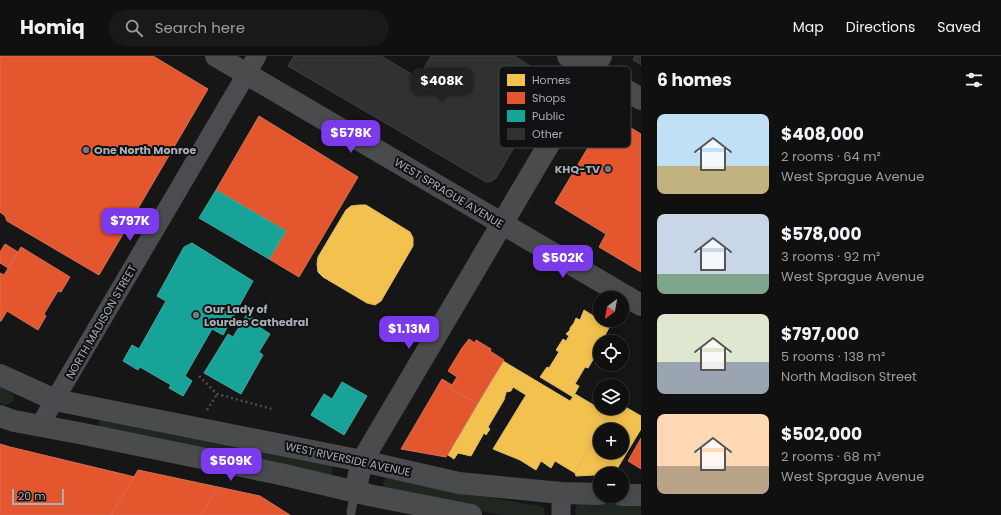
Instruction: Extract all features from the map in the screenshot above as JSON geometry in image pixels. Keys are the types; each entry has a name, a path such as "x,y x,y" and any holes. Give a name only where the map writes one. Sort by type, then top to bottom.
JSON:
{"street":[{"name":"WEST SPRAGUE AVENUE","path":"216,56 252,65 502,224 641,305"},
{"path":"568,56 597,63"},
{"name":"NORTH MADISON STREET","path":"40,426 252,65"},
{"path":"631,91 641,99"},
{"path":"353,502 362,461 547,148"},
{"name":"WEST RIVERSIDE AVENUE","path":"0,375 55,400 362,461 459,483 561,493 593,494"},
{"path":"0,416 14,421 280,474 353,502 471,515"},
{"path":"561,493 561,515"},
{"path":"629,494 641,495"}],"path":[{"path":"199,376 217,394 272,409"},
{"path":"205,414 217,394"}],"shaded area":[{"path":"0,386 13,396 14,398 11,403 5,405 0,403"},
{"path":"101,418 332,466 333,471 330,476 99,428 98,423"},
{"path":"393,477 458,492 540,506 544,508 545,513 544,515 503,515 456,507 384,488 383,482 387,478"},
{"path":"581,503 641,504 641,515 576,515 575,511 577,505"}],"building: Homes":[{"path":"366,205 410,232 413,238 413,246 381,301 375,305 367,303 323,277 318,272 318,257 346,210 351,206"},
{"path":"584,310 593,316 593,327 609,327 605,335 593,335 593,360 588,368 585,367 575,384 579,386 573,397 540,377 547,367 549,368 559,352 556,350 563,339 566,341 569,336 566,334 570,330 576,318 580,320"},
{"path":"503,361 570,401 575,394 593,405 593,415 608,415 604,423 593,423 593,442 575,473 555,461 551,468 541,461 536,470 520,460 493,449 526,395 513,387 511,391 506,392 504,400 488,427 490,429 486,435 484,433 471,456 458,453 454,459 448,455"},
{"path":"629,409 641,416 641,429 629,449 629,423 603,423 608,415 629,415"},
{"path":"593,441 593,459 623,459 618,467 593,467 593,475 576,476 575,473"}],"building: Shops":[{"name":"One North Monroe","path":"0,56 153,56 208,89 99,275 7,221 5,216 0,212"},
{"path":"259,116 358,177 299,277 269,259 286,231 216,190"},
{"name":"KHQ-TV","path":"631,128 641,134 641,272 599,247 606,234 555,203 588,148 631,148"},
{"path":"5,244 18,252 8,268 0,263 0,252"},
{"path":"21,247 70,277 61,292 58,291 44,314 46,316 38,330 7,311 0,321 0,273 4,275"},
{"path":"469,339 475,343 476,340 491,349 490,351 504,360 477,404 450,388 457,377 448,371"},
{"path":"442,379 452,385 450,388 477,404 446,457 401,449"},
{"path":"641,438 641,469 628,461"},
{"path":"0,444 135,477 111,515 0,515"},
{"path":"138,470 218,487 201,515 111,515"},
{"path":"218,487 260,496 290,515 201,515"}],"building: Public":[{"path":"216,190 286,231 269,259 199,218"},
{"name":"Our Lady of Lourdes Cathedral","path":"192,243 253,281 223,335 212,329 185,376 192,381 183,396 169,388 171,385 140,367 138,370 123,361 132,345 139,349 166,301 157,296 184,247"},
{"path":"247,314 263,324 261,328 270,334 259,352 263,355 241,394 204,373 228,334 233,337"},
{"path":"342,382 367,396 344,435 311,415 324,394 332,399"}],"building: Other":[{"path":"294,56 381,56 418,78 431,56 514,56 530,66 499,66 499,148 514,148 496,178 492,181 486,182 288,66"},
{"path":"635,56 641,56 641,65 633,60"}],"place":[{"name":"One North Monroe","path":"86,150"},
{"name":"KHQ-TV","path":"608,169"},
{"name":"Our Lady of Lourdes Cathedral","path":"196,315"}]}
